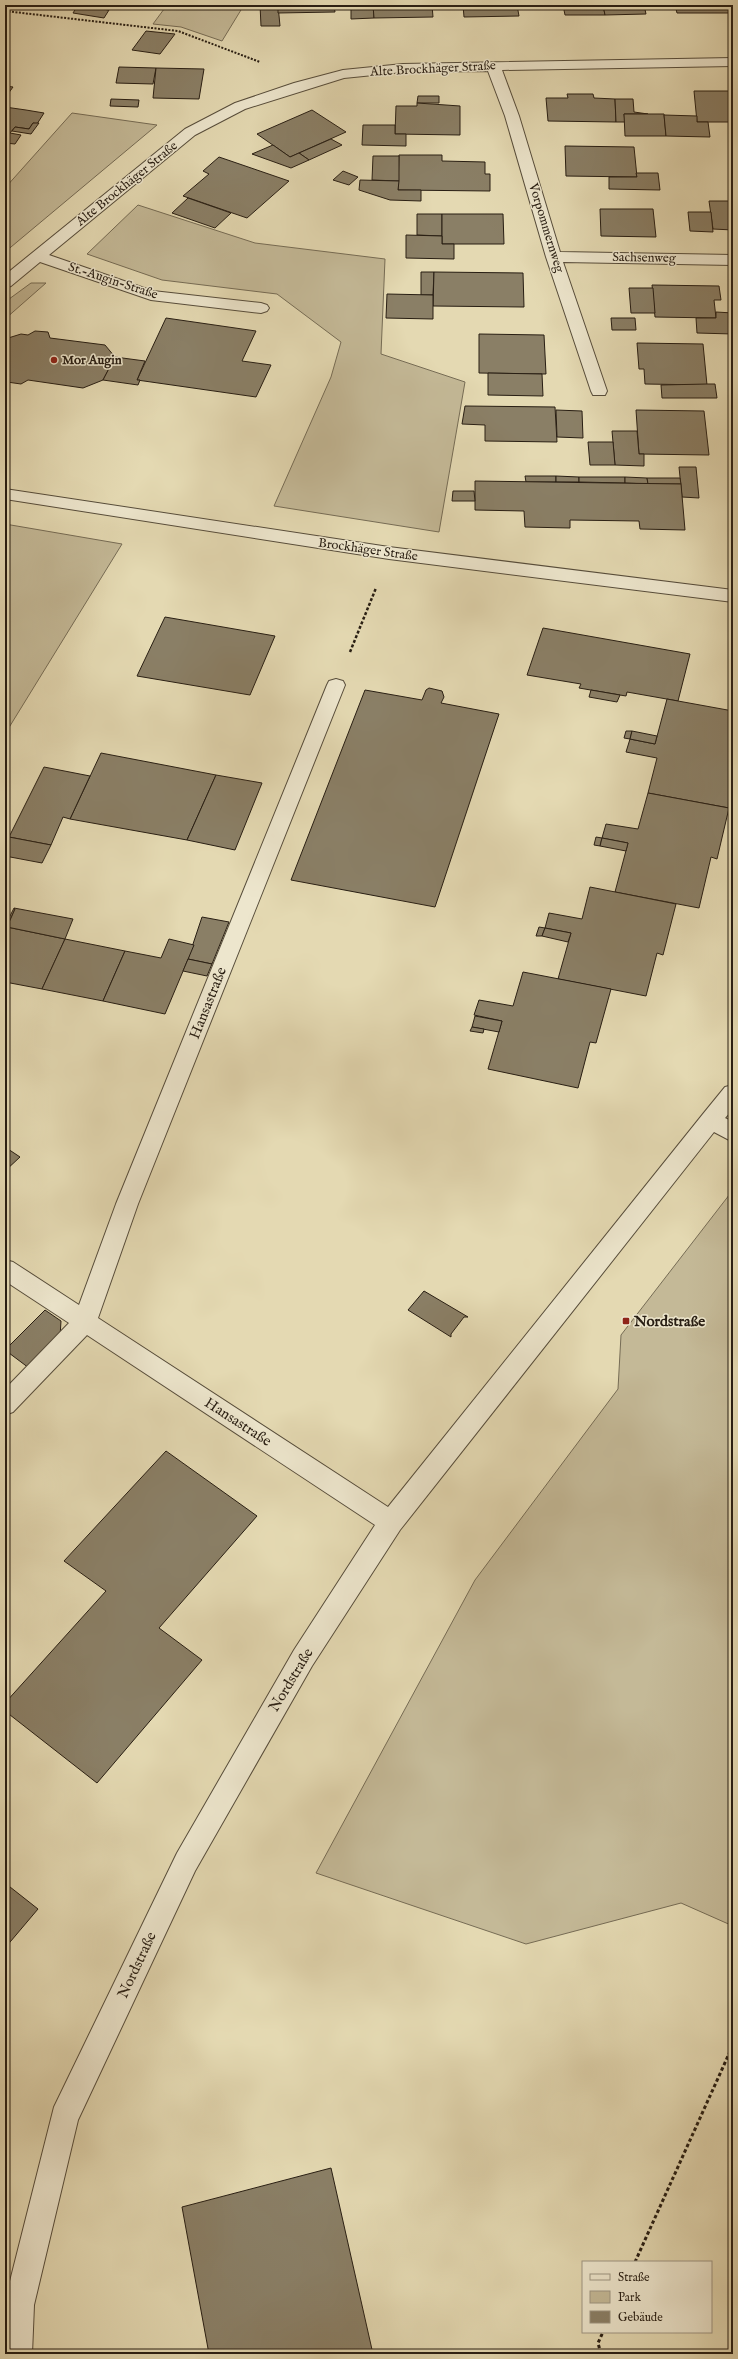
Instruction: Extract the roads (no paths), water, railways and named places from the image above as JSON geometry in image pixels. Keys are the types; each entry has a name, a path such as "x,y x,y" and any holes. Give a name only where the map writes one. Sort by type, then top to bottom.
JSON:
{"street":[{"name":"Alte Brockhäger Straße","path":"5,283 190,132 240,106 299,86 343,74 404,68 733,62"},
{"name":"Vorpommernweg","path":"492,66 512,116 554,257 600,391"},
{"name":"St.-Augin-Straße","path":"38,256 151,295 261,308"},
{"name":"Sachsenweg","path":"554,257 733,260"},
{"name":"Brockhäger Straße","path":"5,494 389,553 733,596"},
{"name":"Hansastraße","path":"85,1321 127,1204 336,685"},
{"name":"Nordstraße","path":"16,2354 12,2307 64,2117 186,1862 303,1658 391,1522 733,1093"},
{"path":"711,1120 733,1133"},
{"name":"Hansastraße","path":"5,1269 391,1522"},
{"path":"5,1405 85,1321"}],"place":[{"name":"Mor Augin","path":"54,360"},
{"name":"Nordstraße","path":"626,1321"}]}
